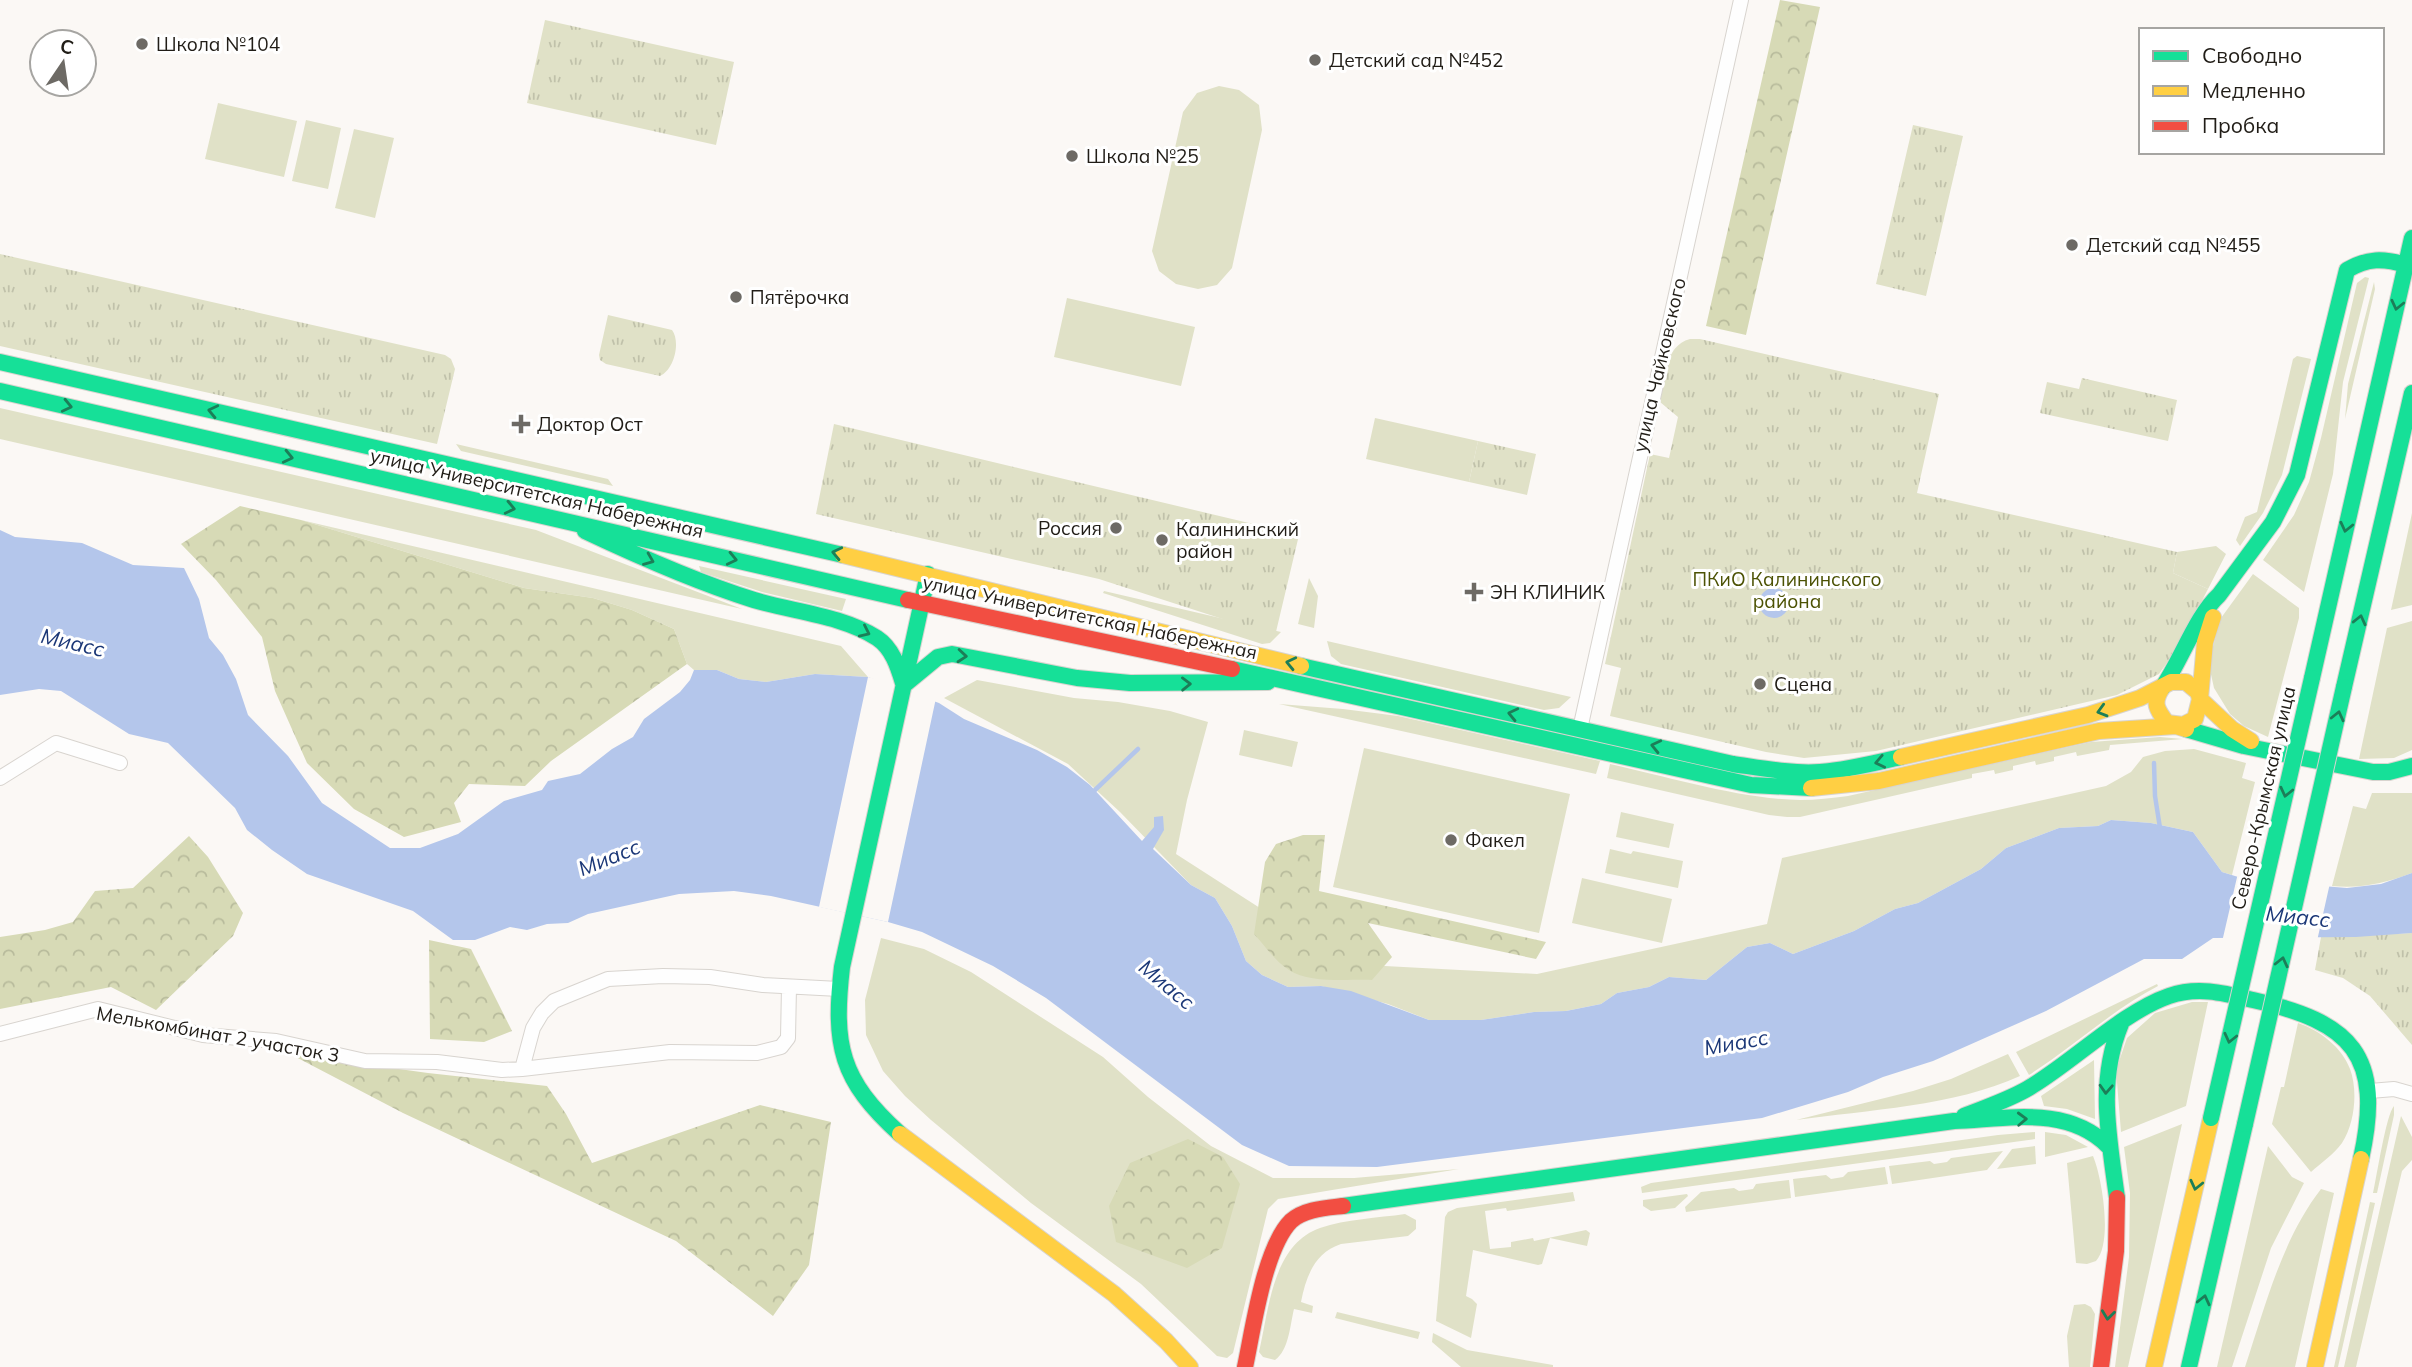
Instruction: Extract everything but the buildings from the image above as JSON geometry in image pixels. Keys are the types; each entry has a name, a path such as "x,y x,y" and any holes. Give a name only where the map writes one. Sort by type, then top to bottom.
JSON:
{"main road":[{"name":"Северо-Крымская улица","path":"2154,1367 2412,238"},
{"path":"2219,595 2205,642 2199,713 2189,723 2176,726 2167,723 2157,709 2156,700 2209,604 2219,595 2278,515 2297,475 2347,270 2366,259 2388,260 2406,265"},
{"name":"улица Университетская Набережная","path":"0,362 928,574 1301,665 1733,764 1765,769 1819,772 1892,760 2088,715 2140,698 2165,685"},
{"name":"улица Университетская Набережная","path":"0,391 922,603 1286,681 1717,779 1786,790 1815,790 1879,781 2099,731 2176,726 2245,746 2373,772 2389,772 2412,766"},
{"path":"2189,1367 2412,393"},
{"path":"565,521 644,559 753,600 858,628 889,648 899,666 904,685"},
{"path":"928,574 839,989 837,1020 840,1049 849,1072 865,1097 885,1119 942,1167 1107,1287 1155,1328 1190,1367"},
{"path":"904,685 938,657 952,654 1077,678 1129,683 1286,681"},
{"path":"2165,685 2186,682 2232,729 2266,749"},
{"path":"1954,1121 2030,1088 2161,998 2194,990 2209,990 2303,1013 2327,1023 2346,1039 2367,1074 2370,1091 2369,1124 2314,1367"},
{"path":"2101,1367 2115,1261 2118,1214 2108,1146 2105,1099 2112,1044 2122,1023"},
{"path":"1245,1367 1279,1238 1290,1223 1303,1214 1320,1209 1954,1121 2059,1119 2082,1126 2108,1146"},
{"path":"2194,1345 2198,1367"}],"street":[{"name":"улица Чайковского","path":"1580,729 1741,0"},
{"path":"0,778 56,743 120,763"},
{"path":"522,1069 533,1028 542,1013 554,1001 608,979 710,977 789,987 839,989"},
{"name":"Мелькомбинат 2 участок 3","path":"0,1034 98,1009 203,1035 276,1041 365,1061 437,1062 502,1070 522,1069 670,1052 757,1053 781,1046 788,1038 789,987"},
{"path":"2370,1091 2394,1089 2412,1094"}],"green space":[{"path":"1780,0 1820,7 1746,335 1706,326"},
{"path":"545,20 734,62 716,145 527,103"},
{"path":"1219,86 1239,90 1259,105 1262,130 1232,268 1217,285 1198,289 1176,284 1159,271 1152,251 1183,112 1197,93"},
{"path":"218,103 297,121 284,177 205,159"},
{"path":"306,120 341,128 328,189 292,181"},
{"path":"1913,125 1963,136 1926,296 1876,284"},
{"path":"354,129 394,138 375,218 335,208"},
{"path":"0,254 445,355 451,359 455,369 437,444 0,346"},
{"path":"2365,277 2369,278 2343,382 2333,474 2304,592 2263,560 2294,515 2309,482 2357,283"},
{"path":"2374,282 2375,289 2345,419 2348,384"},
{"path":"1067,298 1195,327 1181,386 1054,357"},
{"path":"608,315 672,330 676,341 675,355 665,373 660,376 606,364 600,360"},
{"name":"ПКиО Калининского района","path":"1690,339 1700,339 1939,394 1917,493 2177,552 2173,573 2208,589 2178,647 2159,674 2117,695 1876,751 1804,758 1766,752 1610,716 1621,668 1605,664 1650,454 1669,458 1678,417 1660,402 1665,374 1675,349"},
{"path":"2297,356 2311,359 2282,475 2263,513 2240,546 2236,540 2245,517 2257,512 2293,359"},
{"path":"2082,378 2177,400 2168,441 2040,413 2047,382 2079,389"},
{"path":"0,408 536,530 742,609 0,439"},
{"path":"1375,418 1478,441 1469,482 1366,459"},
{"path":"834,424 1299,535 1275,636 1099,579 816,514"},
{"path":"1478,441 1536,454 1527,495 1469,482"},
{"path":"456,444 608,479 613,486 461,451"},
{"path":"240,506 301,520 524,588 593,598 632,610 674,629 687,664 551,761 525,786 469,784 454,803 461,822 404,837 354,809 307,763 275,691 262,637 216,580 181,544"},
{"path":"2412,513 2412,605 2391,610"},
{"path":"301,520 841,646 868,677 815,674 766,682 739,679 717,670 694,670 687,664 674,629 632,610 593,598 524,588"},
{"path":"2216,546 2226,554 2208,589 2173,573 2177,552"},
{"path":"699,566 846,599 842,611 762,592 701,572"},
{"path":"2253,574 2299,608 2299,618 2268,737 2244,726 2230,714 2214,688 2209,661 2221,618"},
{"path":"1309,578 1318,596 1314,628 1298,624"},
{"path":"1104,591 1281,632 1270,643 1262,644 1103,593"},
{"path":"2412,621 2412,750 2394,758 2359,759 2387,628"},
{"path":"1327,641 1571,697 1559,708 1544,710 1341,664 1331,656"},
{"path":"977,680 1074,698 1170,711 1208,722 1176,854 1347,964 1537,974 1767,924 1782,858 2106,786 2131,772 2143,757 2165,751 2194,749 2246,763 2242,778 2255,782 2232,875 2222,872 2193,832 2151,823 2111,820 2098,826 2059,828 2006,848 1981,869 1918,903 1895,909 1854,931 1793,954 1770,943 1747,947 1706,980 1669,977 1649,987 1617,993 1601,1004 1566,1011 1534,1012 1481,1020 1429,1020 1388,1004 1321,986 1288,987 1262,975 1246,961 1232,926 1215,898 1191,885 1120,812 1068,764 944,698"},
{"path":"1279,704 1398,716 1600,761 1596,774"},
{"path":"1244,730 1298,742 1292,767 1239,755"},
{"path":"2160,737 2183,739 2110,745 2109,750 2077,756 2076,752 2036,765 2035,761 2013,766 2013,770 1995,774 1994,770 1972,774 1972,778 1800,817 1769,815 1607,778 1610,764 1753,796 1818,799 1848,796 2091,742"},
{"name":"Факел","path":"1364,748 1570,794 1539,933 1333,887"},
{"path":"2372,793 2412,793 2412,873 2373,884 2332,886 2353,806 2366,809"},
{"path":"1621,812 1674,824 1669,848 1616,837"},
{"path":"1303,835 1325,835 1319,891 1546,942 1536,959 1368,923 1392,957 1372,980 1318,979 1298,974 1279,962 1254,934 1265,862 1276,844"},
{"path":"189,836 208,857 243,913 233,936 156,1010 111,987 0,1009 0,937 45,930 73,922 95,891 133,888"},
{"path":"1610,849 1683,861 1678,888 1605,873"},
{"path":"1582,878 1672,899 1662,943 1572,923"},
{"path":"2412,933 2412,1045 2370,996 2343,978 2315,970 2321,937"},
{"path":"881,938 924,949 971,972 1103,1057 1148,1097 1211,1146 1273,1178 1354,1178 1459,1169 1278,1199 1268,1209 1233,1353 1227,1358 1217,1356 1141,1284 1031,1203 931,1120 883,1071 866,1035 865,1000"},
{"path":"429,940 471,949 512,1031 484,1042 430,1039"},
{"path":"2157,984 2158,986 2125,1006 2029,1075 2016,1052"},
{"path":"2192,1002 2208,1002 2186,1106 2121,1132 2116,1070 2127,1038 2155,1013"},
{"path":"2298,1023 2322,1035 2336,1047 2350,1069 2354,1087 2350,1126 2342,1143 2311,1172 2272,1124 2281,1087 2284,1087"},
{"path":"290,1054 547,1086 566,1114 592,1163 760,1105 831,1122 809,1265 773,1316 676,1241 403,1113"},
{"path":"2008,1054 2020,1076 1995,1086 1910,1106 1796,1120 1913,1091 1951,1079"},
{"path":"2094,1060 2095,1119 2067,1109 2044,1106 2041,1096"},
{"path":"2394,1106 2377,1193 2373,1193 2385,1133"},
{"path":"2401,1116 2412,1137 2412,1160 2402,1171 2356,1367 2344,1367"},
{"path":"2182,1124 2128,1367 2115,1367 2129,1257 2130,1193 2124,1147"},
{"path":"2035,1132 2035,1139 1642,1193 1641,1187 1651,1183"},
{"path":"2045,1132 2066,1135 2088,1147 2045,1157"},
{"path":"1188,1139 1223,1157 1240,1184 1222,1248 1187,1268 1116,1242 1109,1206 1130,1163"},
{"path":"2035,1146 2036,1164 1997,1169 2012,1149"},
{"path":"2268,1146 2292,1177 2304,1183 2271,1248 2232,1367 2217,1367"},
{"path":"2003,1151 1987,1170 1892,1184 1889,1166 1930,1161 1934,1164 1947,1162 1951,1158"},
{"path":"2093,1156 2102,1194 2104,1240 2096,1261 2076,1263 2067,1163"},
{"path":"1885,1167 1888,1184 1795,1197 1793,1179 1826,1175 1831,1179 1843,1177 1848,1172"},
{"path":"1789,1180 1791,1198 1686,1212 1685,1207 1701,1192 1734,1188 1739,1191 1753,1189 1756,1184"},
{"path":"2321,1189 2334,1193 2295,1367 2245,1367 2285,1251 2295,1229"},
{"path":"1573,1192 1575,1201 1507,1211 1506,1208 1485,1211 1490,1249 1511,1247 1511,1242 1533,1238 1534,1241 1586,1230 1590,1233 1587,1246 1550,1238 1542,1264 1538,1265 1473,1250 1466,1296 1477,1304 1471,1338 1436,1321 1445,1217 1448,1212 1457,1208"},
{"path":"1687,1194 1675,1208 1651,1211 1643,1206 1643,1200"},
{"path":"2370,1202 2375,1203 2338,1367 2334,1367"},
{"path":"1405,1214 1416,1220 1416,1229 1408,1236 1341,1244 1324,1253 1309,1275 1301,1302 1313,1306 1312,1313 1294,1309 1288,1337 1280,1356 1275,1360 1263,1357 1259,1352 1275,1281 1282,1264 1304,1236 1330,1225"},
{"path":"2085,1304 2091,1307 2095,1314 2090,1367 2069,1367 2067,1336 2074,1305"},
{"path":"1337,1312 1420,1332 1418,1339 1335,1318"},
{"path":"1433,1333 1467,1350 1553,1367 1461,1367 1432,1342"}],"water":[{"name":"Миасс","path":"0,530 15,537 82,543 133,565 184,568 199,599 209,638 223,655 236,679 248,715 288,756 322,803 390,848 420,848 458,834 504,801 542,790 548,781 580,774 612,749 633,737 644,719 680,692 694,670 717,670 739,679 766,682 815,674 868,677 939,703 964,719 1037,750 1067,767 1090,785 1142,841 1154,827 1154,817 1163,816 1164,830 1153,849 1191,885 1215,898 1232,926 1246,961 1262,975 1288,987 1321,986 1351,991 1429,1020 1481,1020 1534,1012 1566,1011 1601,1004 1617,993 1649,987 1669,977 1706,980 1747,947 1770,943 1793,954 1854,931 1895,909 1918,903 1981,869 2006,848 2059,828 2098,826 2111,820 2151,823 2193,832 2222,872 2248,880 2347,888 2381,884 2412,873 2412,933 2356,937 2213,938 2182,959 2144,959 2046,1011 1933,1061 1848,1092 1762,1118 1377,1167 1289,1166 1242,1145 1046,998 993,966 922,932 771,896 734,891 679,894 588,914 568,923 547,924 527,930 510,927 475,940 453,940 413,911 307,874 247,830 235,808 168,743 129,734 61,691 39,689 0,695"},
{"path":"1774,588 1784,593 1789,603 1784,613 1774,618 1764,613 1759,603 1764,593"}],"pier":[{"path":"868,677 936,698 888,922 819,907"},
{"path":"2238,873 2249,877 2330,883 2317,941 2222,942"}],"waterway":[{"path":"1089,793 1138,749"},
{"path":"2154,763 2160,828"}],"traffic: fast":[{"path":"2312,678 2412,238"},
{"path":"2162,688 2203,615 2273,522 2297,475 2347,270 2376,260 2406,265"},
{"path":"0,362 843,555"},
{"path":"0,391 908,600"},
{"path":"2344,687 2412,393"},
{"path":"585,531 647,560 711,585 754,600 833,619 863,630 887,647 897,664 903,683"},
{"path":"900,1134 864,1096 845,1060 841,1040 839,994 842,967 928,574"},
{"path":"904,685 938,657 952,654 1077,678 1130,683 1268,682"},
{"path":"1301,666 1733,764 1820,772 1901,757"},
{"path":"1232,669 1751,785 1811,788"},
{"path":"2211,1118 2312,678"},
{"path":"2245,1124 2344,687"},
{"path":"2186,729 2244,746 2373,772 2389,772 2412,766"},
{"path":"1964,1116 2032,1086 2152,1003 2190,991 2211,992 2287,1009 2315,1020 2337,1033 2353,1049 2363,1069 2368,1093 2367,1123 2361,1159"},
{"path":"2117,1198 2108,1131 2107,1088 2109,1067 2121,1024"},
{"path":"1343,1206 1954,1121 2015,1117 2055,1120 2092,1133 2108,1146"},
{"path":"2189,1367 2245,1124"}],"traffic: slow":[{"path":"843,555 1301,666"},
{"path":"2213,617 2205,642 2200,699 2232,729 2251,741"},
{"path":"1901,757 2088,715 2140,698 2171,682 2186,682 2198,692 2200,699 2195,719 2183,725 2167,723 2157,706 2157,698 2162,688"},
{"path":"1811,788 1879,781 2099,731 2176,726 2186,729"},
{"path":"2154,1367 2211,1118"},
{"path":"900,1134 1114,1294 1166,1341 1190,1367"},
{"path":"2315,1367 2361,1159"}],"traffic: jam":[{"path":"908,600 1232,669"},
{"path":"2101,1367 2116,1251 2117,1198"},
{"path":"1245,1367 1261,1290 1282,1234 1291,1221 1302,1214 1343,1206"}],"place":[{"name":"Школа №104","path":"142,44"},
{"name":"Детский сад №452","path":"1315,60"},
{"name":"Школа №25","path":"1072,156"},
{"name":"Детский сад №455","path":"2072,245"},
{"name":"Пятёрочка","path":"736,297"},
{"name":"Доктор Ост","path":"521,424"},
{"name":"Россия","path":"1116,528"},
{"name":"Калининский район","path":"1162,540"},
{"name":"ЭН КЛИНИК","path":"1474,592"},
{"name":"Сцена","path":"1760,684"},
{"name":"Факел","path":"1451,840"}]}
